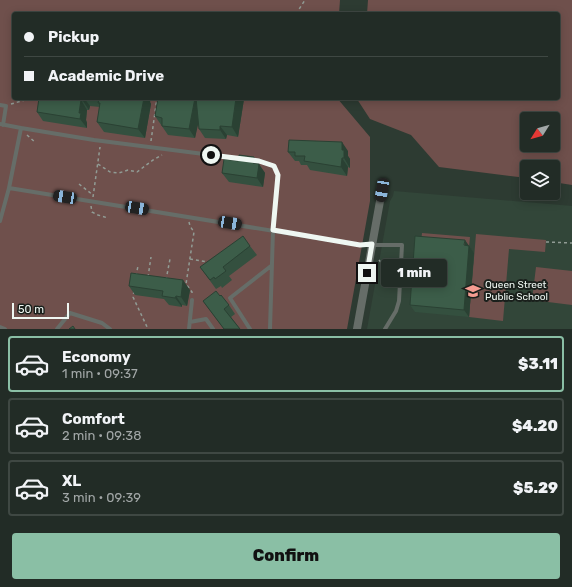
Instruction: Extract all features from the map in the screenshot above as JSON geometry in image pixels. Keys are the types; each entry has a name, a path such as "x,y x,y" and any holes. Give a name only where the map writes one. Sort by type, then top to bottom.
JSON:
{"street":[{"path":"357,329 382,190"}],"lane":[{"path":"0,105 6,106 1,125 94,140 259,161 274,166 278,175 271,266 270,329"},
{"path":"0,221 9,188 21,128"},
{"path":"9,188 189,216 360,245 402,244 399,301 396,311 385,329"},
{"path":"250,329 230,298 271,266"},
{"path":"189,329 192,300"},
{"path":"57,329 70,313 102,323 110,329"},
{"path":"190,322 206,319 213,329"},
{"path":"0,327 5,329"}],"path":[{"path":"297,12 305,0"},
{"path":"6,106 26,100"},
{"path":"151,142 157,100"},
{"path":"100,147 91,207 92,212 98,216 108,218"},
{"path":"98,164 110,172 118,173 128,170 137,172 162,155"},
{"path":"80,184 93,195"},
{"path":"189,216 190,226 194,232 186,284 192,292 192,300"},
{"path":"546,242 572,243"},
{"path":"148,281 151,257"},
{"path":"165,283 170,259"},
{"path":"190,259 212,262"},
{"path":"379,260 391,275 395,272"},
{"path":"135,281 138,266"},
{"path":"134,289 133,297 148,329"}],"shaded area":[{"path":"0,0 340,0 339,12 12,12 12,100 339,100 370,137 370,201 347,329 0,329"},
{"path":"368,0 572,0 572,185 560,183 560,160 520,160 520,177 439,167 411,135 370,119 358,100 560,100 560,12 367,12"},
{"name":"Queen Street Public School","path":"394,191 572,206 572,329 367,329 390,201"},
{"path":"422,233 470,237 469,247 421,243"},
{"path":"476,234 546,240 545,252 509,249 503,321 469,317"},
{"path":"536,267 572,271 572,305 532,300"}],"building":[{"path":"39,100 81,100 79,113 81,113 80,119 37,112"},
{"path":"99,100 144,100 138,129 97,122 100,103 98,103"},
{"path":"158,100 195,100 189,129 162,126 162,118 155,116"},
{"path":"196,100 236,100 232,127 220,126 220,130 199,129"},
{"path":"289,140 342,142 344,158 342,158 341,167 304,161 305,156 295,156 295,152 288,152"},
{"path":"239,155 254,157 253,163 259,164 257,178 222,173 224,159 238,161"},
{"path":"243,236 250,246 223,267 226,271 215,279 214,277 210,280 200,267"},
{"path":"415,236 465,240 464,245 469,246 464,310 410,305"},
{"path":"131,273 183,280 181,297 176,296 175,298 162,296 163,291 129,286"},
{"path":"216,291 229,305 224,309 240,329 224,329 203,301"}],"place":[{"name":"Queen Street Public School","path":"473,291"}],"route":[{"path":"211,155 259,161 274,166 278,175 273,230 360,245 372,244 367,273"}]}
